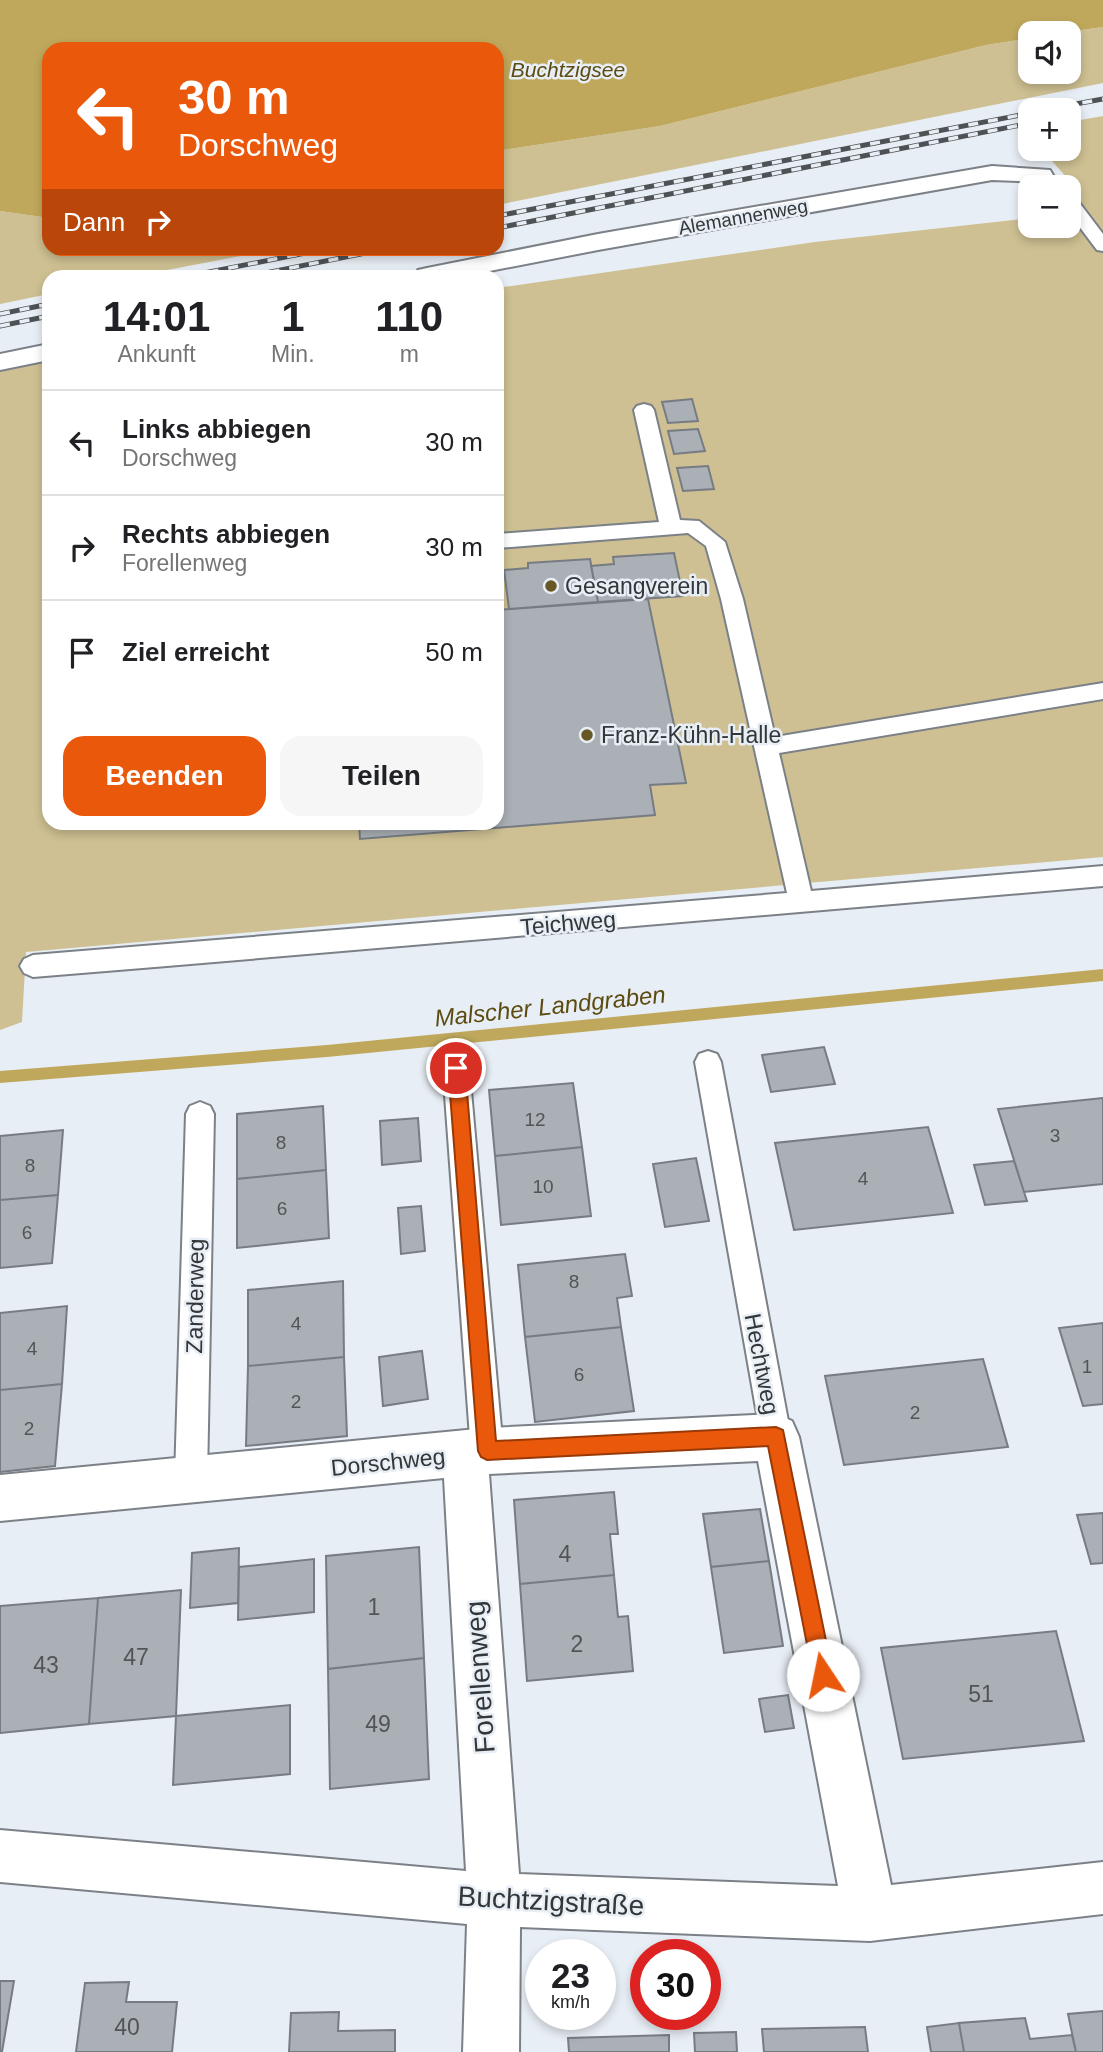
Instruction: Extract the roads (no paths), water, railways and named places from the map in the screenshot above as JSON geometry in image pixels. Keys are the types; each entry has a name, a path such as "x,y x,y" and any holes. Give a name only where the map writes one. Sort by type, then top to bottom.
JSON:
{"street":[{"name":"Alemannenweg","path":"458,270 598,242 992,173 1018,177"},
{"path":"0,362 42,353"},
{"name":"Dorschweg","path":"0,1498 476,1453 776,1437"},
{"name":"Hechtweg","path":"776,1437 870,1913"},
{"name":"Forellenweg","path":"476,1453 494,1900 491,2052"},
{"name":"Buchtzigstraße","path":"0,1856 494,1900 870,1913 1103,1888"}],"lane":[{"path":"1081,217 1103,246"},
{"path":"644,410 671,527"},
{"path":"504,540 692,526 716,542 732,599 801,900"},
{"path":"766,747 1103,691"},
{"name":"Teichweg","path":"33,965 452,934 801,900 1103,876"},
{"name":"Hechtweg","path":"708,1062 776,1437"},
{"name":"Forellenweg","path":"456,1068 476,1453"},
{"name":"Zanderweg","path":"191,1478 200,1114"}],"water":[{"name":"Buchtzigsee","path":"0,0 1103,0 1103,27 1081,30 1081,21 1018,21 1018,40 986,45 660,126 504,150 504,42 42,42 42,217 0,211"}],"waterway":[{"name":"Malscher Landgraben","path":"0,1077 327,1051 1103,975"}],"railway":[{"path":"1081,103 1103,99"},
{"path":"504,215 1018,116"},
{"path":"504,227 1018,126"},
{"path":"219,270 290,256"},
{"path":"280,270 351,256"},
{"path":"0,314 42,305"},
{"path":"0,326 42,317"}],"place":[{"name":"Gesangverein","path":"551,586"},
{"name":"Franz-Kühn-Halle","path":"587,735"}]}
